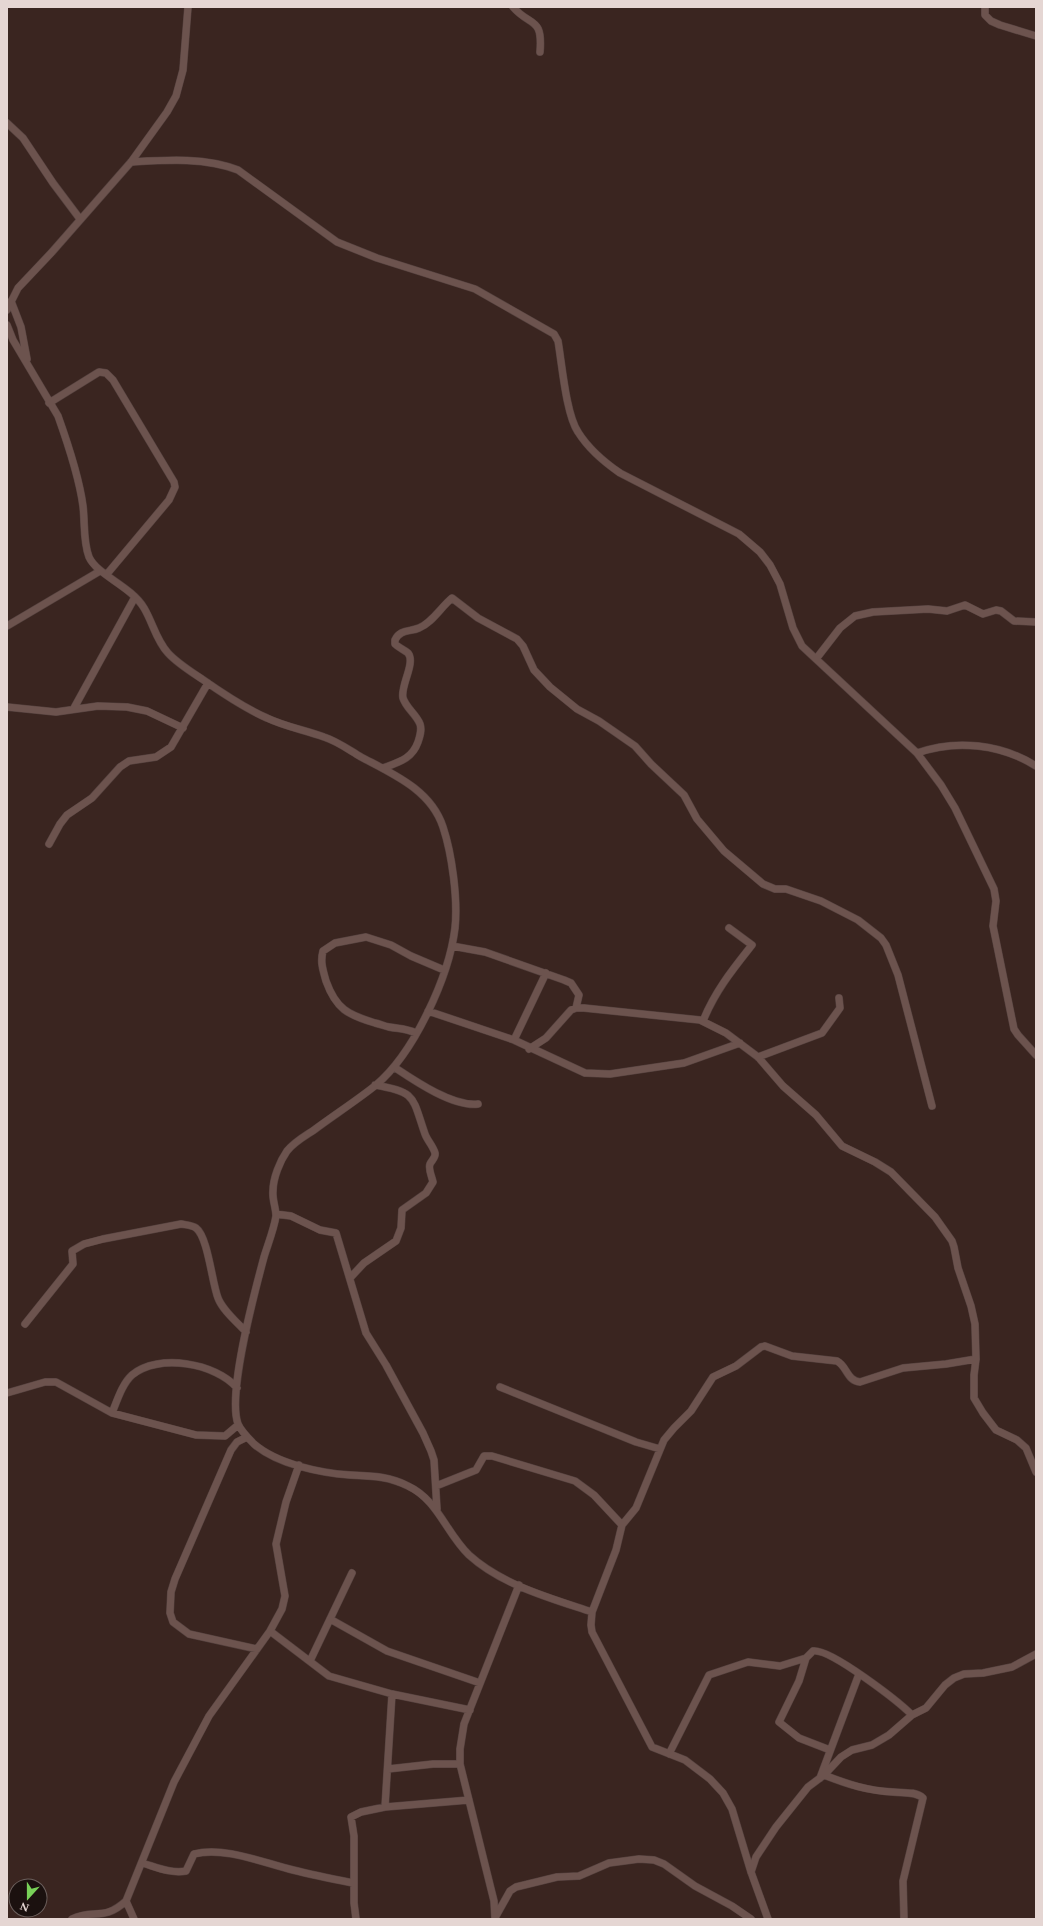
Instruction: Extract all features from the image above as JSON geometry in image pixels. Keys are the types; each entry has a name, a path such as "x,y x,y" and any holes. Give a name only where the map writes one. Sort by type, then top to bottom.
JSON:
{"street":[{"path":"7,310 10,297 52,252 131,162 167,112 176,96 183,70 188,7"},
{"path":"513,7 517,12 532,20 537,26 540,34 540,52"},
{"path":"985,7 985,15 991,21 1036,36"},
{"path":"7,123 23,138 44,171 80,219"},
{"path":"131,162 158,161 209,163 238,170 337,242 377,258 470,287 526,319 548,329 554,334 558,341 569,407 578,432 606,464 620,473 739,534 760,552 770,565 780,584 793,628 802,646 917,753 941,785 955,808 994,889 996,902 993,926 1014,1029 1036,1055"},
{"path":"10,297 21,327 28,364"},
{"path":"7,325 13,340 58,416 75,470 83,504 87,550 90,561 100,571 107,574 136,597 144,608 152,627 165,650 177,662 208,683 263,716 289,727 324,737 383,768 428,800 438,814 444,829 451,863 456,913 452,946 444,970 428,1011 394,1067 375,1085 301,1139 286,1153 273,1186 272,1194 276,1214 246,1332 237,1388 238,1425 247,1437 269,1455 299,1465 337,1473 379,1476 393,1480 418,1492 438,1510 454,1538 471,1556 488,1569 519,1585 592,1612"},
{"path":"49,403 99,372 106,373 113,380 174,482 175,488 169,500 107,574"},
{"path":"7,626 100,571"},
{"path":"74,708 136,597"},
{"path":"383,768 403,761 411,755 420,735 420,724 403,698 410,657 408,653 395,644 395,640 402,632 420,628 426,624 452,598 478,618 517,639 523,646 534,670 550,687 577,709 599,721 635,746 651,764 684,795 697,819 724,850 763,884 775,889 786,889 821,901 858,920 881,938 886,945 898,975 932,1106"},
{"path":"816,659 846,621 855,616 864,614 928,609 947,611 965,605 983,614 998,611 1014,620 1036,622"},
{"path":"49,844 60,824 67,815 92,798 120,767 129,761 156,757 170,747 183,728 208,683"},
{"path":"7,707 56,712 74,708 98,706 127,707 147,711 183,728"},
{"path":"917,753 930,748 968,745 991,748 1017,755 1036,766"},
{"path":"703,1021 716,993 735,965 752,945 729,928"},
{"path":"416,1033 399,1027 391,1028 365,1020 351,1015 343,1010 334,1000 329,989 320,961 323,951 335,943 366,937 391,945 411,956 444,970"},
{"path":"452,946 484,952 571,983 579,995 576,1008"},
{"path":"514,1040 546,973"},
{"path":"758,1057 822,1033 840,1008 839,998"},
{"path":"529,1048 546,1038 571,1010 576,1008 703,1021 740,1043 758,1057 779,1082 816,1114 842,1146 875,1162 891,1172 942,1226 954,1248 958,1268 971,1306 976,1334 976,1359 973,1386 976,1402 996,1430 1023,1444 1036,1472"},
{"path":"428,1011 514,1040 578,1071 590,1074 610,1074 684,1063 740,1043"},
{"path":"394,1067 414,1081 442,1095 464,1104 478,1104"},
{"path":"350,1278 364,1263 396,1241 401,1228 402,1210 426,1193 433,1182 429,1166 435,1156 427,1140 419,1111 414,1101 406,1092 396,1088 375,1085"},
{"path":"276,1214 290,1216 320,1230 336,1233 338,1246 350,1278 366,1333 386,1365 431,1451 434,1460 438,1510"},
{"path":"25,1324 73,1264 72,1251 84,1244 103,1239 181,1224 191,1226 199,1231 207,1252 218,1298 223,1307 246,1332"},
{"path":"768,1919 751,1872 732,1809 723,1793 710,1779 694,1766 670,1754 653,1749 598,1646 591,1625 592,1612 616,1550 622,1525 636,1508 660,1449 668,1434 691,1411 713,1377 736,1366 761,1347 765,1346 792,1356 837,1361 843,1365 851,1378 857,1382 863,1382 903,1368 946,1364 976,1359"},
{"path":"112,1413 128,1380 138,1371 156,1364 173,1362 200,1368 224,1376 237,1388"},
{"path":"7,1393 46,1382 56,1382 112,1413 196,1435 225,1436 238,1425"},
{"path":"500,1387 636,1442 660,1449"},
{"path":"247,1437 237,1442 231,1450 196,1527 175,1579 170,1613 172,1622 189,1634 257,1649"},
{"path":"436,1486 473,1472 480,1465 484,1456 492,1456 575,1481 586,1487 622,1525"},
{"path":"72,1919 84,1915 109,1913 117,1909 126,1901 174,1782 209,1716 270,1631 282,1609 285,1596 276,1544 286,1502 299,1465"},
{"path":"310,1661 352,1572"},
{"path":"495,1918 491,1888 460,1764 462,1733 519,1585"},
{"path":"330,1619 388,1651 480,1683"},
{"path":"270,1631 329,1676 392,1694 470,1710"},
{"path":"830,1750 799,1738 779,1722 799,1681 806,1658 810,1652 819,1650 838,1660 887,1693 912,1716"},
{"path":"751,1872 756,1857 772,1832 803,1793 841,1756 852,1750 872,1745 882,1740 912,1716 926,1708 945,1685 954,1678 964,1674 983,1673 1012,1667 1036,1654"},
{"path":"670,1754 709,1675 748,1662 780,1666 806,1658"},
{"path":"822,1776 830,1750 859,1674"},
{"path":"385,1806 388,1769 388,1734 392,1694"},
{"path":"388,1769 433,1764 460,1764"},
{"path":"822,1776 863,1789 906,1792 919,1795 923,1798 903,1881 904,1919"},
{"path":"356,1919 353,1883 354,1836 350,1818 361,1812 385,1806 469,1800"},
{"path":"142,1864 168,1871 181,1872 186,1871 189,1867 194,1854 210,1851 230,1854 353,1883"},
{"path":"495,1918 510,1890 516,1887 557,1878 579,1876 610,1863 639,1859 660,1862 695,1886 732,1906 751,1919"},
{"path":"126,1901 134,1919"}]}
